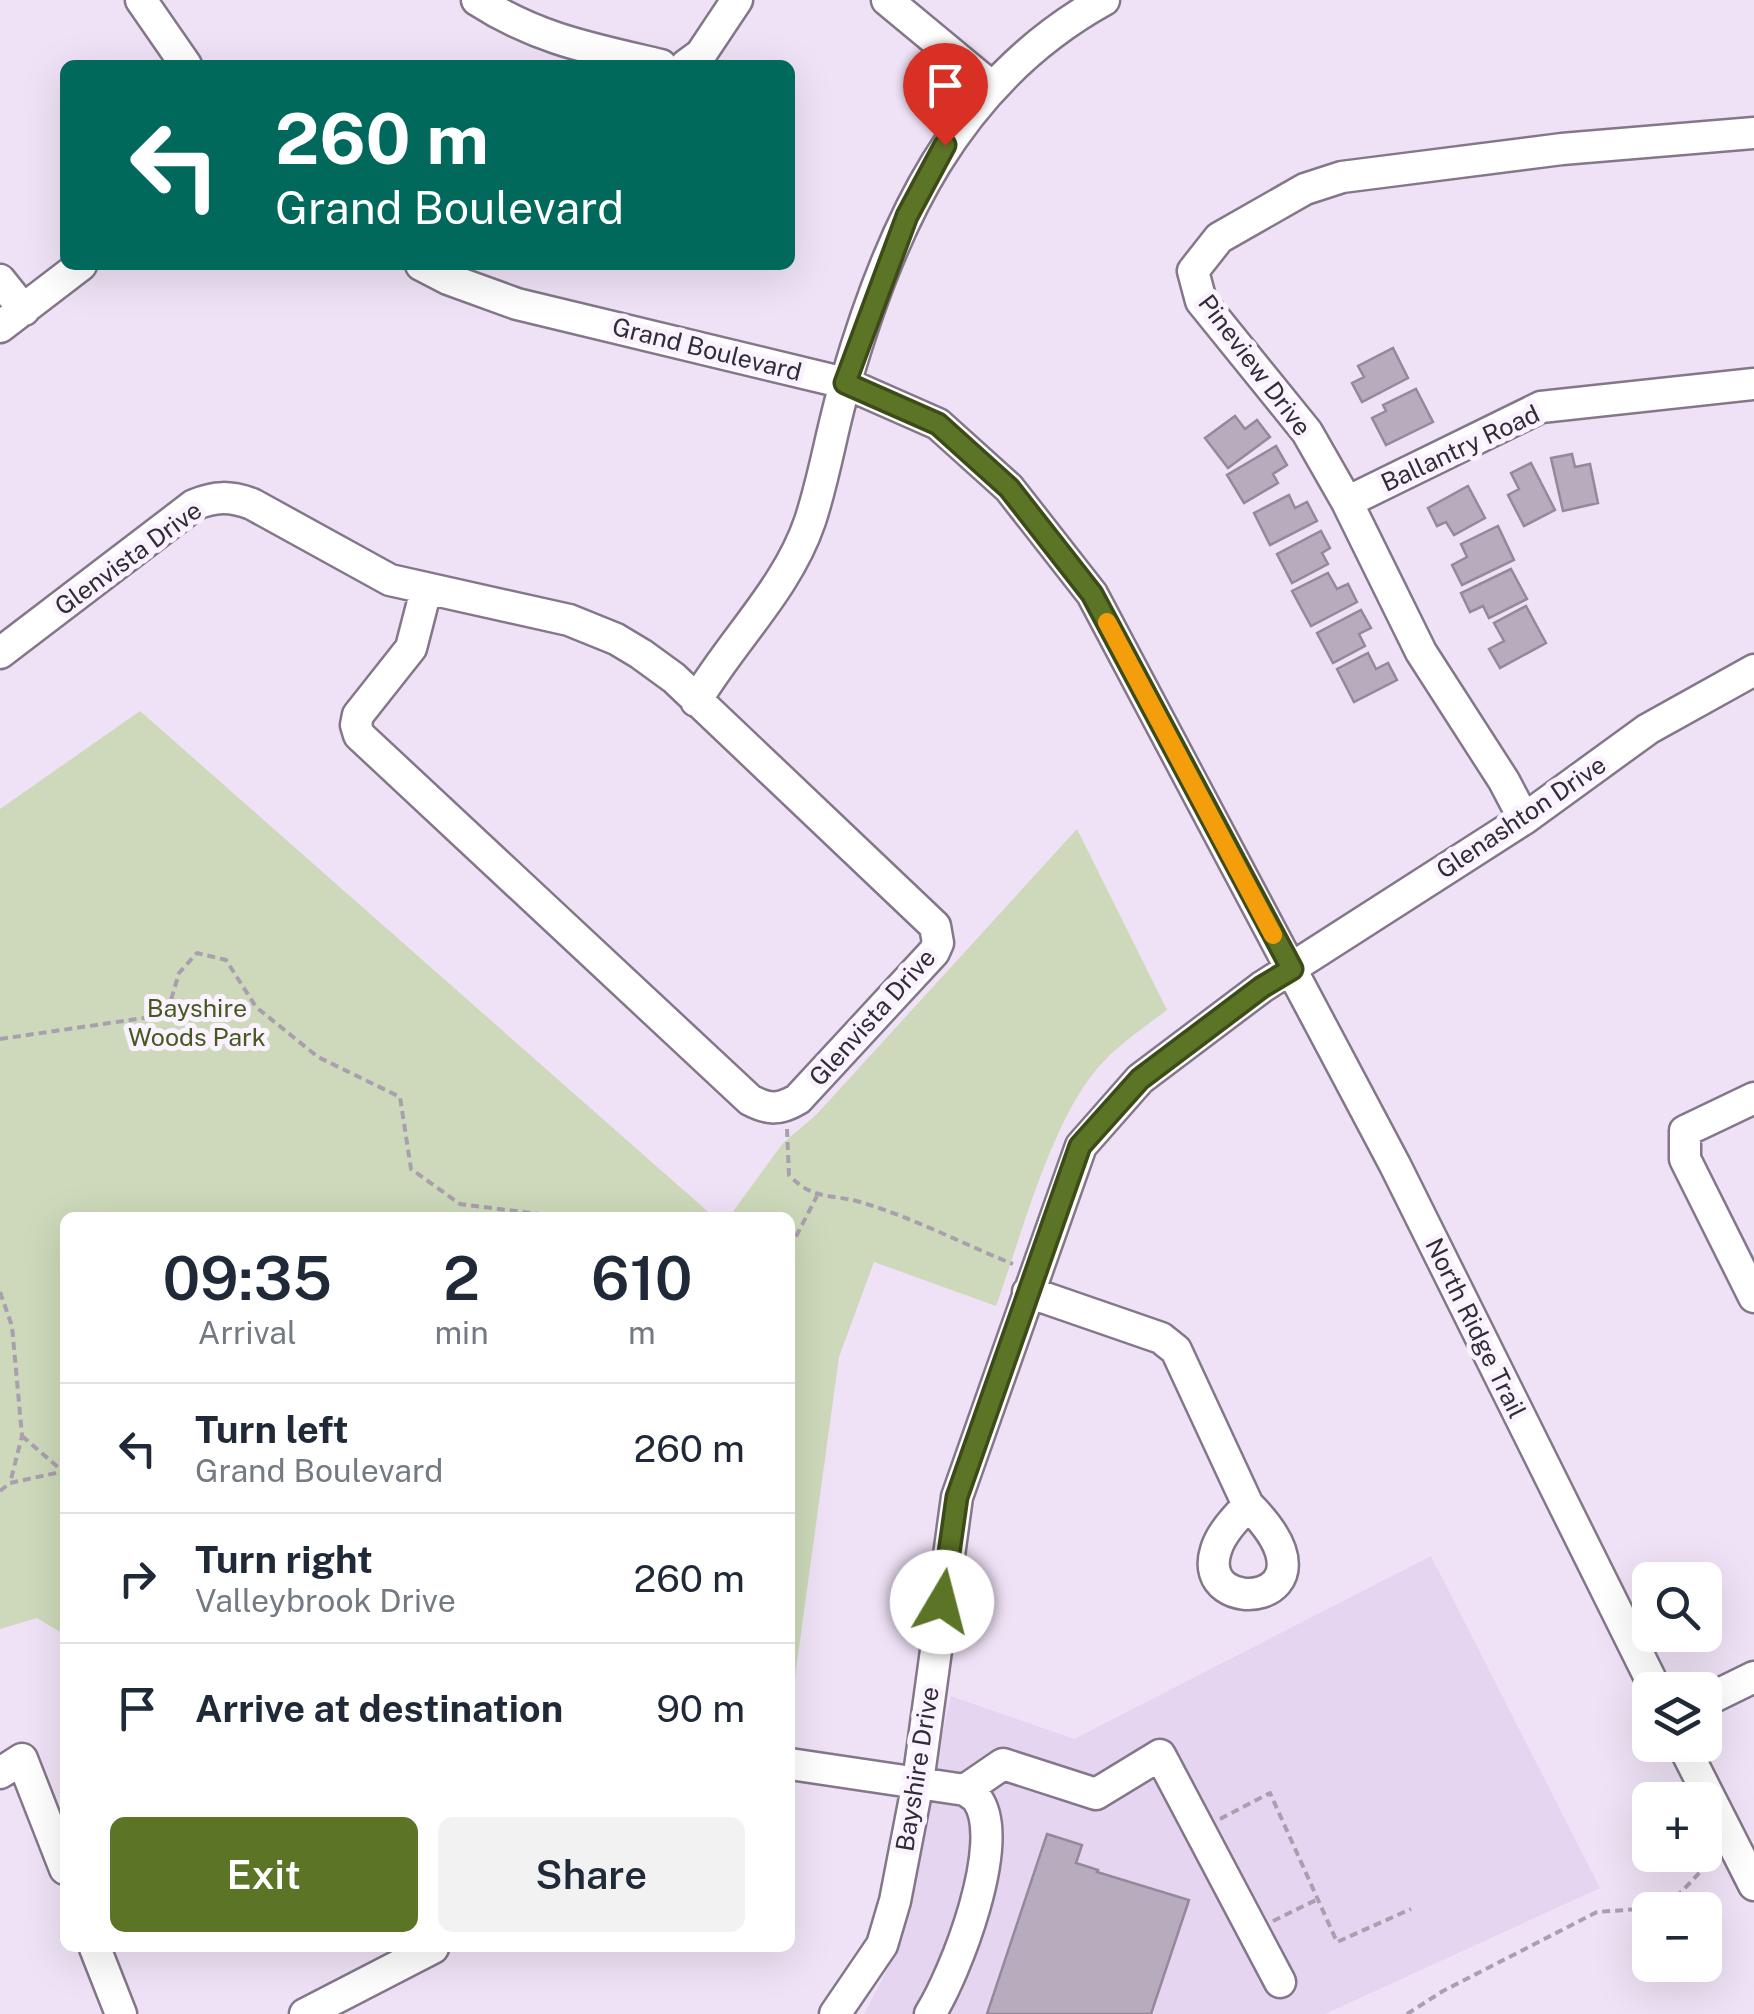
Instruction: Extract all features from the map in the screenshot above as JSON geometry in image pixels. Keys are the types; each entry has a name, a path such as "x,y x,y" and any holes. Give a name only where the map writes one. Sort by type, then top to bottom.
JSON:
{"street":[{"path":"142,0 183,60"},
{"path":"477,0 510,22 569,44 639,60"},
{"path":"693,60 701,54 737,0"},
{"path":"888,0 992,87"},
{"path":"696,701 786,573 810,522 845,383 907,216 945,145 1017,62 1104,0"},
{"name":"Pineview Drive","path":"1524,819 1421,652 1347,502 1307,432 1201,301 1193,270 1219,238 1305,190 1342,177 1562,149 1754,134"},
{"path":"0,280 12,319 75,270"},
{"name":"Grand Boulevard","path":"430,270 518,304 845,383 938,424 1009,488 1092,594 1292,969"},
{"name":"Ballantry Road","path":"1347,502 1541,407 1754,384"},
{"name":"Glenvista Drive","path":"0,653 194,506 212,498 232,497 252,504 390,580 569,620 616,639 674,678 935,926 938,944 929,958 798,1099 784,1108 767,1108 750,1100 359,734 358,715 411,648 426,590"},
{"name":"Glenashton Drive","path":"1292,969 1524,819 1648,729 1754,670"},
{"name":"Bayshire Drive","path":"852,2007 882,1945 896,1901 918,1782 957,1497 1080,1146 1140,1079 1262,987 1292,969"},
{"name":"North Ridge Trail","path":"1292,969 1395,1165 1647,1672"},
{"path":"1754,1098 1685,1131 1684,1159 1754,1297"},
{"path":"1028,1292 1162,1338 1176,1350 1248,1505"},
{"path":"1722,1692 1754,1676"},
{"path":"965,1790 1002,1764 1096,1794 1160,1754 1280,1982"},
{"path":"0,1773 22,1759 60,1857"},
{"path":"1692,1762 1754,1885"},
{"path":"795,1765 965,1790 978,1800 988,1838 974,1911 946,1988 930,2014"},
{"path":"97,1952 121,2014"},
{"path":"305,2014 425,1952"}],"path":[{"path":"0,1039 144,1018 168,1010 179,973 198,953 226,960 256,1007 318,1057 400,1097 411,1169 460,1204 523,1212"},
{"path":"787,1129 789,1175 803,1189 817,1196 858,1202 1013,1264"},
{"path":"795,1238 817,1196"},
{"path":"0,1292 12,1326 22,1436 10,1483"},
{"path":"22,1436 60,1468"},
{"path":"0,1490 10,1483 60,1472"},
{"path":"1200,1830 1270,1794 1337,1942 1411,1909"},
{"path":"1407,2014 1442,1991 1597,1912 1667,1907 1701,1870 1726,1859"},
{"path":"1253,1931 1318,1900"}],"shaded area":[{"path":"1431,1556 1600,1888 1325,2014 864,2014 890,1964 951,1696 1074,1739"}],"green space":[{"name":"Bayshire Woods Park","path":"140,711 708,1212 60,1212 60,1632 37,1618 0,1629 0,809"},
{"path":"1077,829 1167,1010 1096,1070 1064,1120 996,1306 874,1262 839,1357 795,1677 795,1212 733,1212 783,1143 816,1115"}],"building":[{"path":"1393,348 1408,378 1362,402 1352,383 1364,377 1358,366"},
{"path":"1416,389 1433,422 1386,445 1372,418 1386,411 1383,405"},
{"path":"1235,416 1245,429 1257,420 1270,437 1228,468 1205,438"},
{"path":"1276,446 1287,465 1273,474 1278,483 1244,503 1227,475"},
{"path":"1572,454 1575,467 1590,464 1598,503 1563,511 1551,458"},
{"path":"1531,463 1555,510 1524,526 1508,495 1519,489 1511,473"},
{"path":"1468,486 1485,518 1454,535 1446,522 1437,526 1428,508"},
{"path":"1289,495 1295,508 1307,502 1317,521 1270,545 1254,513"},
{"path":"1498,526 1514,560 1462,585 1452,565 1467,557 1461,544"},
{"path":"1321,531 1330,548 1322,553 1328,564 1292,583 1277,554"},
{"path":"1511,569 1527,599 1489,618 1483,606 1470,612 1461,593"},
{"path":"1328,573 1337,589 1348,584 1357,602 1311,626 1292,591"},
{"path":"1526,606 1546,643 1500,668 1489,649 1504,641 1494,623"},
{"path":"1361,610 1371,628 1359,634 1365,646 1333,663 1317,633"},
{"path":"1368,653 1376,669 1388,663 1397,680 1354,702 1337,669"},
{"path":"1047,1834 1082,1845 1076,1863 1189,1900 1151,2014 987,2014"}],"slow traffic":[{"path":"1107,622 1273,935"}],"route":[{"path":"942,1602 957,1497 1080,1146 1140,1079 1262,987 1292,969 1092,594 1009,488 938,424 845,383 907,216 945,145"}]}
